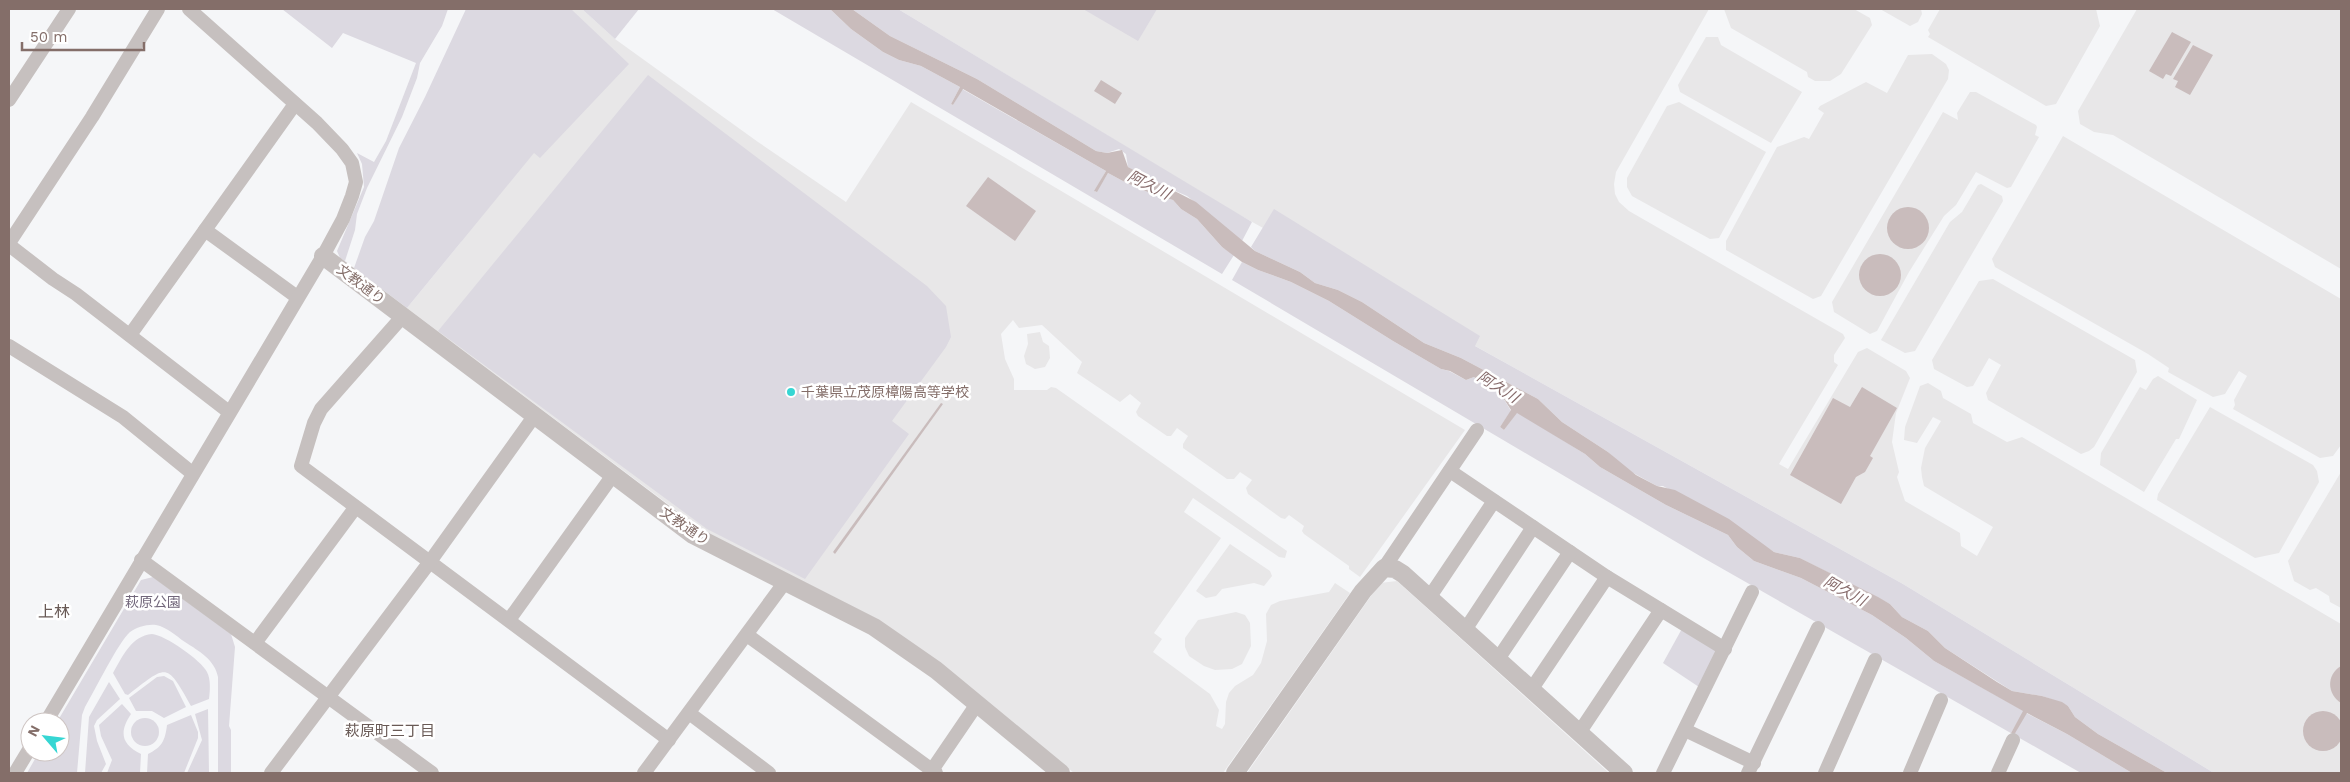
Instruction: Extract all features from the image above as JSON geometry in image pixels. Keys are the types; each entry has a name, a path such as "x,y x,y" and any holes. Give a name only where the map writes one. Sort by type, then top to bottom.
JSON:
{"street":[{"path":"9,100 69,9"},
{"path":"158,9 92,117 9,244 229,412"},
{"path":"52,712 140,560 323,256 343,219 356,182 352,164 342,149 189,9"},
{"path":"130,335 295,104"},
{"path":"205,230 297,297"},
{"name":"文教通り","path":"323,256 693,535 874,627 936,670 1061,773"},
{"path":"403,316 322,409 314,422 301,466 669,740"},
{"path":"9,346 123,417 192,474"},
{"path":"271,773 429,563 535,415"},
{"path":"1235,773 1363,591 1384,568 1477,430"},
{"path":"1450,471 1607,577 1725,649"},
{"path":"509,620 613,475"},
{"path":"1429,598 1494,500"},
{"path":"255,643 355,508"},
{"path":"1465,630 1533,527"},
{"path":"1498,659 1570,552"},
{"path":"140,560 432,773"},
{"path":"1384,568 1395,569 1429,598 1624,773"},
{"path":"1531,690 1607,577"},
{"path":"644,773 786,582"},
{"path":"1663,773 1752,592"},
{"path":"1578,733 1661,610"},
{"path":"1685,730 1751,768 1818,628"},
{"path":"746,634 933,772 977,704"},
{"path":"1825,773 1875,660"},
{"path":"1910,773 1941,700"},
{"path":"689,713 769,773"},
{"path":"1998,773 2013,740"},
{"path":"15,773 22,762"}],"shaded area":[{"name":"千葉県立茂原樟陽高等学校","path":"557,9 582,9 615,39 758,142 846,202 911,102 1465,430 1360,577 1349,569 1349,566 1304,534 1302,531 1304,526 1289,515 1285,519 1281,518 1248,494 1246,488 1252,480 1240,472 1234,479 1227,479 1183,448 1183,444 1188,436 1177,428 1171,436 1167,436 1138,416 1136,412 1141,403 1130,394 1120,402 1077,373 1082,362 1042,325 1019,328 1013,320 1001,334 1005,359 1014,379 1014,390 1047,390 1051,387 1056,388 1287,551 1285,558 1279,557 1193,498 1184,512 1221,538 1154,633 1162,639 1153,652 1210,694 1219,710 1216,726 1222,729 1225,724 1226,702 1229,693 1235,686 1253,675 1261,663 1267,641 1266,614 1271,605 1280,601 1329,592 1335,583 1350,593 1223,773 1074,773 938,661 875,618 705,532 407,308 461,242"},
{"path":"898,9 1709,9 1616,172 1615,194 1619,202 1629,211 1843,334 1845,338 1834,355 1834,362 1838,365 1779,464 1788,469 1858,352 1867,348 1906,371 1910,378 1896,413 1892,442 1899,472 1897,477 1905,501 1960,533 1961,546 1977,556 1993,527 1924,486 1921,468 1925,448 1941,421 1933,417 1917,443 1904,440 1905,427 1920,386 1928,383 1941,391 1943,398 1971,414 1973,423 2007,442 2022,437 2341,624 2341,773 2214,773 1903,584 1229,209"},
{"path":"1724,9 1854,9 1870,18 1872,25 1841,74 1830,81 1815,81 1808,77 1807,72 1731,28"},
{"path":"1880,9 1921,9 1922,14 1918,22 1910,26"},
{"path":"1940,9 2096,9 2100,26 2056,104 2046,106 1928,37 1930,34 1928,30"},
{"path":"2137,9 2341,9 2341,269 2113,135 2094,132 2080,124 2078,111"},
{"path":"1706,37 1718,37 1721,45 1802,92 1771,143 1680,92 1678,85"},
{"path":"1932,54 1946,64 1949,70 1948,79 1821,296 1813,299 1726,250 1726,241 1777,147 1804,137 1809,139 1824,113 1818,109 1820,106 1866,82 1887,93 1908,55"},
{"path":"1970,92 1976,92 2036,125 2035,135 2039,137 2011,187 2007,188 1976,172 1956,205 1944,216 1909,272 1877,331 1870,334 1834,312 1832,302 1943,112 1958,120 1957,113"},
{"path":"1679,102 1766,152 1719,238 1710,239 1632,196 1627,187 1627,178 1667,106"},
{"path":"2063,136 2341,299 2341,445 2333,456 2320,458 2233,409 2235,405 2234,400 2247,376 2239,371 2225,394 2213,397 2168,372 2169,368 2148,354 1995,267 1992,259"},
{"path":"1981,184 2002,196 2003,201 1915,351 1905,353 1881,340 1950,222 1962,212 1978,185"},
{"path":"1993,279 2135,360 2137,372 2094,447 2089,451 2081,454 1988,400 1986,393 2001,365 1989,358 1973,386 1967,387 1934,369 1932,360 1979,281"},
{"path":"1040,332 1043,342 1049,346 1050,358 1045,367 1035,369 1026,364 1024,356 1028,344 1027,334"},
{"path":"2158,376 2197,400 2179,439 2176,439 2144,492 2100,465 2101,453 2140,387 2146,390 2153,379"},
{"path":"2210,407 2313,465 2317,471 2319,482 2279,553 2255,558 2157,500 2158,494"},
{"path":"2341,472 2341,608 2330,602 2329,596 2316,588 2310,590 2294,581 2288,561"},
{"path":"1230,544 1270,571 1272,576 1264,586 1254,583 1222,589 1216,596 1206,598 1196,591"},
{"path":"1397,581 1609,773 1247,773 1380,583"},
{"path":"1236,612 1245,615 1250,623 1251,646 1242,664 1232,669 1215,670 1204,666 1189,656 1185,647 1185,638 1198,620"}],"green space":[{"path":"282,9 448,9 442,26 420,63 417,78 402,117 367,188 357,214 355,230 345,261 340,258 337,251 364,187 362,164 357,153 374,162 386,141 416,63 343,33 332,48"},
{"path":"466,9 571,9 629,64 540,158 534,153 407,308 354,268 365,237 374,221 399,148"},
{"path":"582,9 639,9 615,39"},
{"path":"772,9 830,9 851,29 883,52 899,60 921,66 960,87 951,104 953,105 962,89 1106,171 1096,192 1108,173 1140,189 1173,200 1181,209 1197,219 1222,247 1234,255 1222,274"},
{"path":"852,9 898,9 1252,222 1242,241 1187,196 1155,182 1128,167 1126,154 1119,149 1107,153 1096,151 977,79 890,36"},
{"path":"1083,9 1157,9 1138,41"},
{"path":"648,75 927,286 946,306 951,337 946,347 892,421 909,434 805,579 707,529 438,331"},
{"path":"1274,209 1480,336 1475,346 1903,584 2214,773 2167,773 2098,734 2075,717 2068,706 2042,696 2012,691 1945,648 1928,631 1902,617 1890,604 1800,558 1774,552 1663,486 1657,486 1626,469 1608,452 1562,422 1538,399 1461,358 1424,343 1362,302 1338,290 1315,283 1300,272 1255,251 1251,247"},
{"path":"1242,262 1291,282 1329,301 1441,369 1466,380 1474,377 1500,393 1511,411 1500,427 1504,430 1517,412 1585,454 1600,467 1666,505 1728,535 1737,547 1754,561 1801,578 1872,615 1906,638 1934,661 2024,711 2011,733 2014,734 2026,713 2067,734 2132,773 2081,773 1700,556 1232,280"},
{"name":"萩原公園","path":"153,577 231,634 235,647 229,726 231,730 231,773 218,773 218,677 214,666 201,653 171,632 160,626 146,625 130,632 125,637 85,707 82,715 77,773 27,773 33,762 70,762 70,712 63,712 141,580"},
{"path":"1684,625 1725,653 1705,691 1663,663"},
{"name":"萩原公園","path":"152,634 174,643 198,661 207,672 209,678 209,699 191,706 176,681 165,672 158,673 128,695 125,694 113,673 133,643"},
{"path":"164,676 173,681 186,707 164,718 152,711 136,711 129,698 157,677"},
{"path":"109,682 120,699 97,720 94,726 97,741 106,764 101,773 85,773 89,717"},
{"path":"122,704 131,714 125,726 124,737 129,746 141,754 140,773 107,773 112,760 101,736 99,725"},
{"path":"208,709 209,773 187,773 202,740 195,714"},
{"path":"191,715 198,732 198,738 184,773 147,773 148,754 157,749 162,743 167,725"},
{"path":"145,718 155,722 159,732 155,742 145,746 135,742 131,732 135,722"}],"water":[{"name":"阿久川","path":"830,9 852,9 890,36 977,79 1096,151 1107,153 1122,150 1128,167 1196,202 1255,251 1300,272 1315,283 1338,290 1362,302 1424,343 1461,358 1538,399 1562,422 1608,452 1636,475 1657,486 1675,490 1729,519 1774,552 1800,558 1878,597 1890,604 1902,617 1928,631 1945,648 1997,682 2012,691 2042,696 2062,702 2068,706 2075,717 2098,734 2167,773 2132,773 2067,734 2027,713 2014,735 2011,733 2023,711 1934,661 1906,638 1872,615 1801,578 1754,561 1737,547 1728,535 1666,505 1600,467 1585,454 1517,413 1504,430 1500,427 1511,410 1500,393 1474,377 1466,380 1450,371 1441,369 1329,301 1291,282 1242,262 1222,247 1197,219 1181,209 1173,200 1140,189 1108,173 1097,192 1094,191 1106,171 963,89 953,105 951,104 960,87 921,66 899,60 883,52 851,29"},
{"path":"2172,32 2191,42 2171,76 2166,74 2163,79 2149,71"},
{"path":"2193,45 2213,55 2190,95 2175,87 2178,81 2173,79"},
{"path":"1101,80 1122,93 1115,104 1094,91"},
{"path":"988,177 1036,211 1015,241 966,206"},
{"path":"1912,207 1920,210 1926,216 1929,228 1926,240 1920,246 1904,249 1896,246 1890,240 1887,224 1890,216 1896,210"},
{"path":"1884,254 1892,257 1898,263 1901,275 1898,287 1892,293 1876,296 1868,293 1862,287 1859,271 1862,263 1868,257"},
{"path":"1862,387 1897,408 1870,456 1873,458 1865,472 1856,477 1841,504 1790,475 1833,398 1850,407"},
{"path":"941,403 943,404 835,554 833,552"},
{"path":"2341,666 2341,703 2333,695 2330,684 2333,674"},
{"path":"2327,711 2334,714 2340,720 2343,731 2342,739 2334,748 2327,751 2319,751 2312,748 2304,739 2303,727 2306,720 2315,712"}],"place":[{"name":"千葉県立茂原樟陽高等学校","path":"791,392"}],"district":[{"name":"上林","path":"54,611"},
{"name":"萩原町三丁目","path":"390,731"}]}
